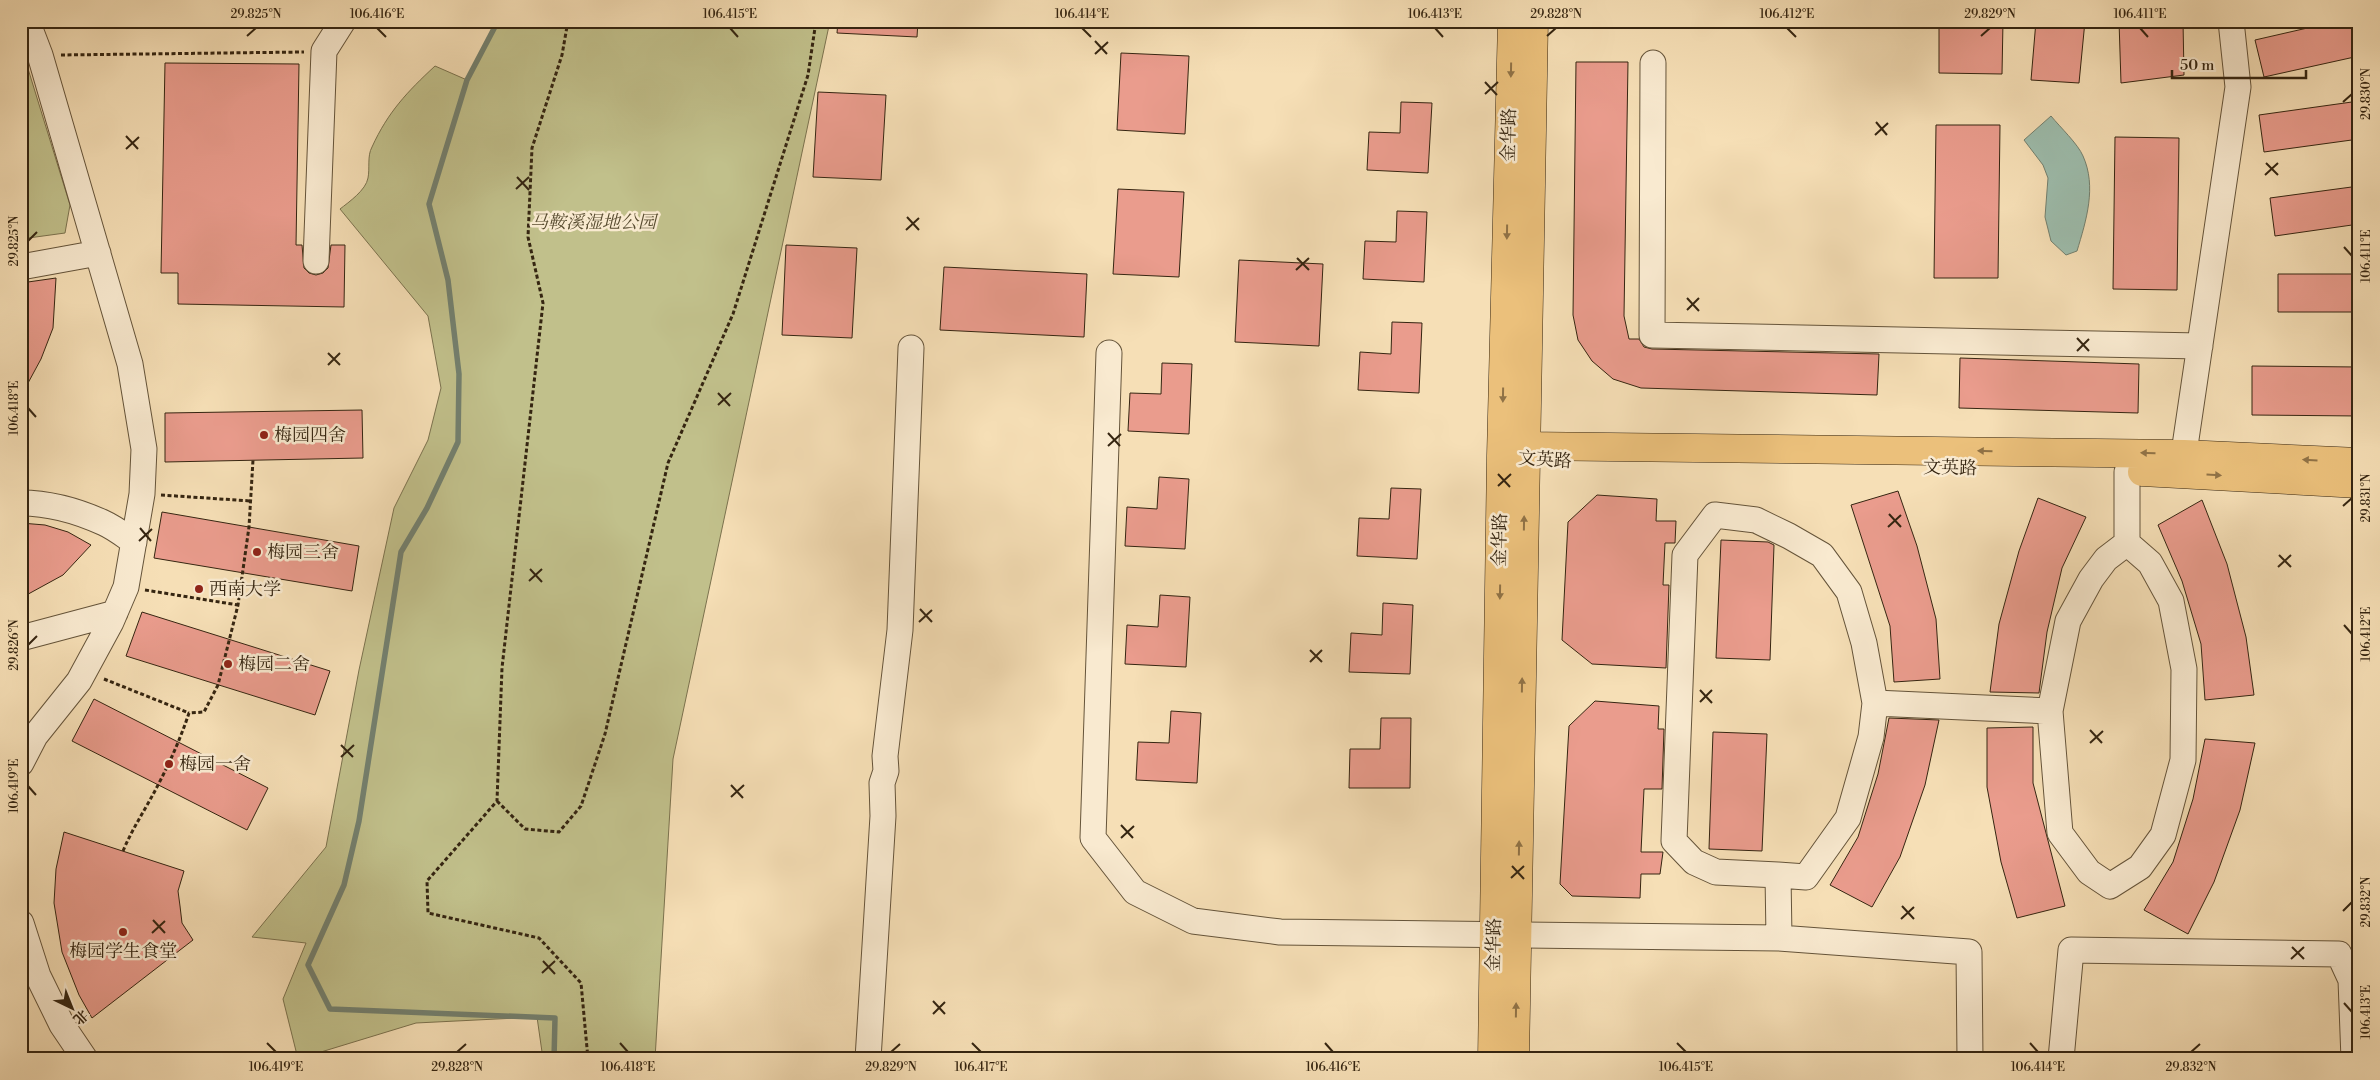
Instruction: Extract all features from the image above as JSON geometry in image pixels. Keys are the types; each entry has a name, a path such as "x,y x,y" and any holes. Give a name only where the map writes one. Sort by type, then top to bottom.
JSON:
{"main road":[{"name":"金华路","path":"1512,21 1517,454"},
{"name":"金华路","path":"1492,1059 1506,934 1517,454 1534,21"},
{"name":"文英路","path":"1517,454 2183,464 2359,462"},
{"name":"文英路","path":"1517,454 2127,472 2183,464 2359,484"},
{"name":"金华路","path":"1506,934 1515,1059"}],"street":[{"path":"21,763 35,736 84,671 126,587 142,494 144,450 130,364 40,55 27,21"},
{"path":"316,261 324,51 344,21"},
{"path":"2183,464 2238,87 2230,21"},
{"path":"1653,63 1652,335 2200,346"},
{"path":"21,267 98,253"},
{"path":"868,1059 882,816 882,783 886,771 885,756 900,630 911,348"},
{"path":"1110,353 1093,838 1135,892 1193,921 1280,932 1780,938 1969,952 1970,1059"},
{"path":"2127,472 2127,543 2150,563 2171,601 2184,669 2183,760 2163,834 2140,867 2120,882 2110,886 2089,872 2060,833 2050,711 2068,621 2091,579 2106,559 2127,543"},
{"path":"21,503 35,503 68,511 105,524 134,542"},
{"path":"1715,515 1756,520 1822,555 1849,592 1864,643 1875,703 1871,737 1848,818 1806,876 1778,875 1716,872 1694,862 1674,841 1685,555 1715,515"},
{"path":"21,638 114,613"},
{"path":"1875,703 2050,711"},
{"path":"1778,875 1780,938"},
{"path":"21,923 38,976 62,1025 85,1059"},
{"path":"2061,1059 2071,950 2339,954 2351,980 2354,1059"}],"path":[{"path":"568,21 562,55 532,148 528,237 543,303 502,668 497,801 426,881 428,913 539,938 581,983 588,1059"},
{"path":"497,801 525,828 559,832 581,806 605,734 668,463 733,314 808,75 816,21"},
{"path":"40,55 324,51"},
{"path":"84,671 189,713 204,712 218,685 238,605 253,460"},
{"path":"142,494 250,502"},
{"path":"126,587 238,605"},
{"path":"124,851 132,828 158,785 179,742 189,713"}],"green space":[{"name":"马鞍溪湿地公园","path":"498,21 830,21 673,759 655,1059 543,1059 537,1017 416,1023 298,1059 283,999 306,943 252,937 326,847 359,670 394,508 428,440 441,388 428,316 340,209 357,195 367,182 370,151 385,123 399,103 435,66 467,80"},
{"path":"21,46 70,205 65,233 21,239"}],"shaded area":[{"path":"2051,116 2081,151 2089,180 2090,192 2087,216 2077,251 2066,255 2051,241 2045,217 2048,178 2043,165 2024,140"}],"building":[{"path":"838,21 918,21 917,37 837,33"},
{"path":"1939,21 2003,21 2002,74 1939,73"},
{"path":"2036,21 2085,21 2079,83 2031,80"},
{"path":"2119,21 2183,21 2184,75 2121,83"},
{"path":"2338,21 2359,21 2359,56 2264,77 2255,40"},
{"path":"1121,53 1189,56 1185,134 1117,130"},
{"path":"1576,62 1628,62 1624,316 1629,339 1639,339 1644,347 1652,349 1879,354 1877,395 1641,388 1613,379 1592,361 1578,340 1573,315"},
{"path":"165,63 299,64 296,245 302,245 304,268 309,273 316,275 323,273 328,268 331,245 345,245 344,307 178,304 178,273 161,273"},
{"path":"818,92 886,95 881,180 813,177"},
{"path":"2359,101 2359,139 2264,152 2259,115"},
{"path":"1401,102 1432,103 1428,173 1367,170 1369,132 1400,133"},
{"path":"1936,125 2000,125 1998,278 1934,278"},
{"path":"2115,137 2179,138 2177,290 2113,289"},
{"path":"2359,186 2359,224 2275,236 2270,198"},
{"path":"1118,189 1184,192 1179,277 1113,274"},
{"path":"1397,211 1427,212 1424,282 1363,279 1365,241 1396,242"},
{"path":"786,245 857,248 852,338 782,335"},
{"path":"1239,260 1323,264 1319,346 1235,342"},
{"path":"944,267 1087,274 1084,337 940,330"},
{"path":"2278,274 2359,274 2359,312 2278,312"},
{"path":"56,278 53,328 41,359 21,396 21,283"},
{"path":"1392,322 1422,323 1419,393 1358,390 1360,352 1391,354"},
{"path":"1960,358 2139,364 2138,413 1959,408"},
{"path":"1162,363 1192,364 1189,434 1128,431 1130,393 1161,394"},
{"path":"2252,366 2359,367 2359,416 2252,415"},
{"name":"梅园四舍","path":"362,410 363,458 165,462 165,413"},
{"path":"1159,477 1189,479 1185,549 1125,546 1127,507 1157,509"},
{"path":"1391,488 1421,489 1417,559 1357,556 1359,518 1389,519"},
{"path":"1898,491 1917,546 1936,619 1940,679 1894,682 1890,626 1851,505"},
{"path":"1597,495 1657,499 1656,521 1676,521 1675,543 1665,543 1663,585 1669,585 1666,668 1592,664 1562,640 1568,522"},
{"path":"2038,498 2086,517 2062,568 2047,632 2039,693 1990,692 1999,624 2019,551"},
{"path":"2202,500 2227,564 2246,637 2254,695 2205,700 2201,644 2182,581 2158,525"},
{"name":"梅园三舍","path":"162,512 359,546 352,591 154,558"},
{"path":"21,523 45,525 68,532 91,545 63,575 21,598"},
{"path":"1721,540 1768,542 1774,545 1770,660 1716,658"},
{"path":"1160,595 1190,597 1186,667 1125,664 1127,625 1158,627"},
{"path":"1383,603 1413,605 1410,674 1349,672 1351,633 1382,635"},
{"name":"梅园二舍","path":"142,612 330,671 315,715 126,656"},
{"name":"梅园一舍","path":"94,699 268,788 247,830 72,741"},
{"path":"1595,701 1659,706 1658,729 1664,729 1662,789 1644,789 1641,852 1663,852 1660,874 1641,874 1640,898 1572,896 1560,884 1569,726"},
{"path":"1171,711 1201,713 1197,783 1136,780 1138,742 1169,743"},
{"path":"1381,718 1411,718 1410,788 1349,788 1350,749 1380,749"},
{"path":"1889,718 1939,720 1925,785 1900,857 1872,907 1830,885 1858,837 1878,774"},
{"path":"2033,727 2033,783 2065,906 2017,918 2001,862 1987,787 1987,728"},
{"path":"1713,732 1767,734 1762,851 1709,849"},
{"path":"2205,739 2255,743 2240,810 2214,882 2188,934 2144,910 2173,862 2193,799"},
{"name":"梅园学生食堂","path":"64,832 184,871 178,891 182,923 193,940 92,1018 79,995 62,952 54,903 56,869"}],"waterway":[{"path":"498,21 467,80 429,204 448,280 459,374 458,442 427,508 401,552 359,821 344,885 308,965 330,1009 555,1018 554,1059"}],"place":[{"name":"梅园四舍","path":"264,435"},
{"name":"梅园三舍","path":"257,552"},
{"name":"西南大学","path":"199,589"},
{"name":"梅园二舍","path":"228,664"},
{"name":"梅园一舍","path":"169,764"},
{"name":"梅园学生食堂","path":"123,932"}]}
